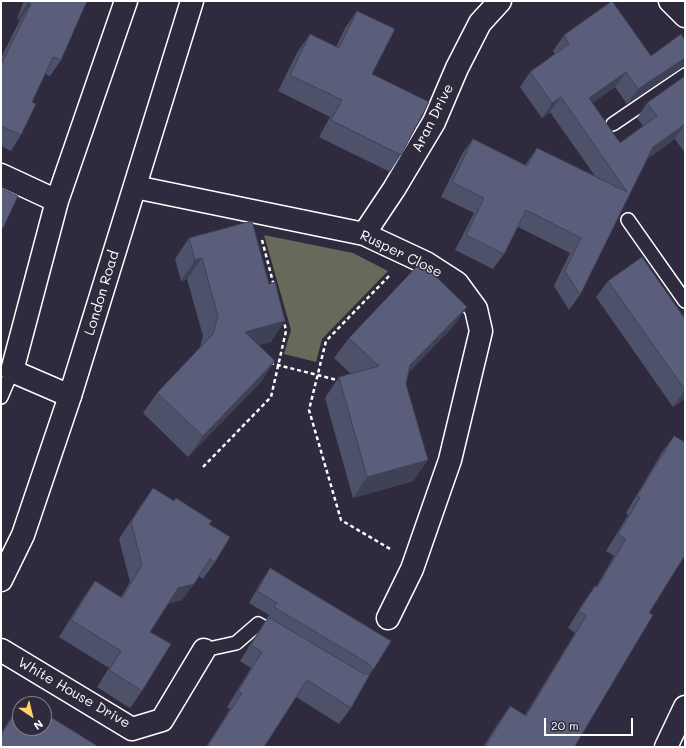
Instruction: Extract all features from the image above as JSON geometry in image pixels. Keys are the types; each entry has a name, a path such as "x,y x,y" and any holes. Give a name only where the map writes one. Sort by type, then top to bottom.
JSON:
{"street":[{"path":"70,396 7,368 57,201 126,1"},
{"name":"London Road","path":"1,580 23,535 70,396 192,1"},
{"name":"Aran Drive","path":"364,234 394,189 434,122 457,68 480,23 500,1"},
{"path":"670,1 685,16"},
{"path":"1,175 57,201"},
{"name":"Rusper Close","path":"135,187 364,234 426,263 457,283 476,309 481,331 450,460 414,563 388,618"},
{"name":"White House Drive","path":"1,650 132,729 162,720 204,650"},
{"path":"670,746 685,707"}],"lane":[{"path":"613,124 685,75"},
{"path":"628,220 685,301"},
{"path":"1,396 7,368"},
{"path":"204,650 236,643 258,624 284,640"}],"path":[{"path":"254,211 276,293"},
{"path":"409,255 326,341 309,410 341,520 414,563"},
{"path":"203,467 271,397 286,330 282,316"},
{"path":"266,362 341,381"}],"green space":[{"path":"264,235 353,253 388,271 322,339 316,362 284,354 291,330"}],"building":[{"path":"29,1 87,1 61,60 53,57 32,102 36,104 21,135 1,126 1,65 31,4 28,3"},
{"path":"612,1 651,56 681,34 685,40 685,58 638,89 626,72 589,98 620,143 657,116 647,103 685,76 685,124 653,147 580,295 565,271 581,238 526,210 504,254 466,235 484,198 452,182 473,139 527,166 537,148 627,192 561,97 552,103 530,72 569,44 564,35"},
{"path":"357,11 395,29 372,74 429,102 401,155 331,120 342,100 290,75 310,34 339,48"},
{"path":"1,188 18,196 3,228 1,227"},
{"path":"252,221 269,284 275,282 285,321 245,332 275,361 203,436 157,393 213,334 218,316 202,258 195,260 189,238"},
{"path":"642,257 685,319 685,390 608,281"},
{"path":"421,262 467,307 410,365 406,384 428,460 367,477 339,377 379,366 349,338"},
{"path":"674,436 685,442 685,555 649,613 653,615 575,746 576,747 485,747 510,706 526,716 586,616 579,611 595,586 597,587 626,539 618,534 640,498 637,496"},
{"path":"153,488 174,501 176,498 212,521 209,524 230,537 215,562 210,559 194,584 178,588 150,632 171,644 142,691 109,670 121,651 71,620 95,581 122,598 142,565 131,522"},
{"path":"270,568 391,641 373,670 369,664 274,607 277,603 257,591"},
{"path":"270,618 364,674 370,674 351,708 307,680 264,747 207,747 242,693 238,691 262,652 251,645 265,622"},
{"path":"12,717 12,736 52,736 52,718 99,747 1,747 1,735"}]}
